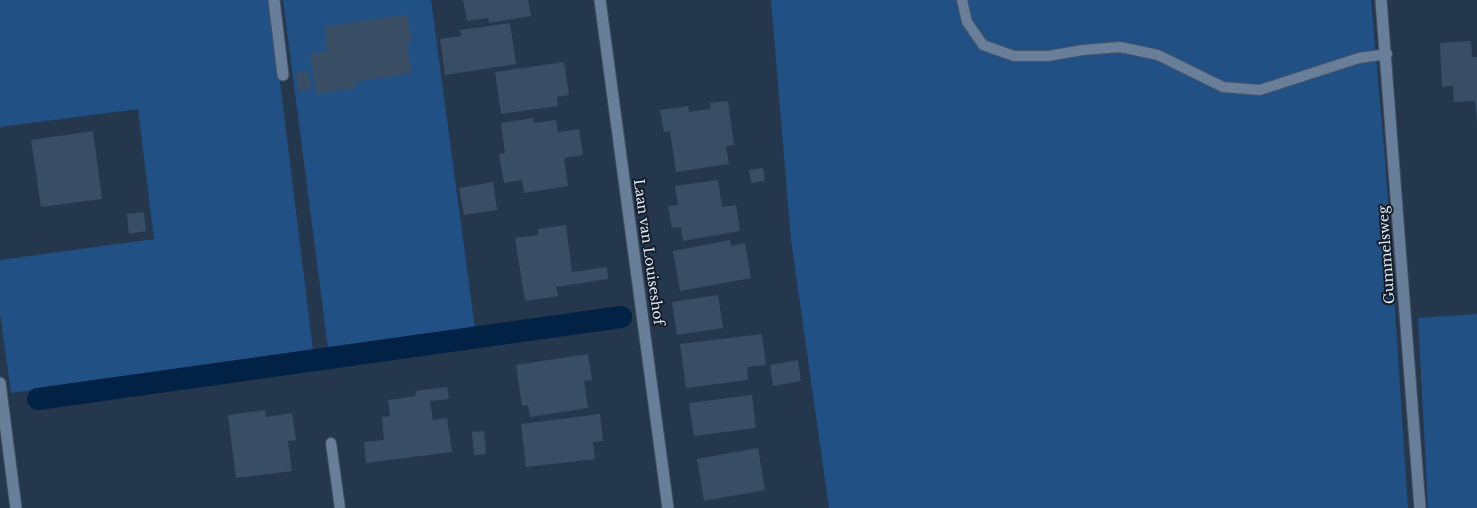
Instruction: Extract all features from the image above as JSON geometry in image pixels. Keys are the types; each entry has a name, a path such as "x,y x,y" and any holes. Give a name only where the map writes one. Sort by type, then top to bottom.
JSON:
{"street":[{"path":"274,0 283,75"},
{"name":"Laan van Louiseshof","path":"600,0 668,508"},
{"name":"Gummelsweg","path":"1381,0 1387,54 1420,508"},
{"path":"0,383 16,508"}],"lane":[{"path":"962,0 967,22 983,45 1014,56 1048,56 1084,50 1120,47 1158,55 1223,87 1260,90 1359,58 1387,54"},
{"path":"331,443 340,508"}],"shaded area":[{"path":"0,0 270,0 313,350 11,393 0,313 0,260 154,239 138,109 0,127"},
{"path":"283,0 431,0 475,329 328,348"},
{"path":"771,0 1371,0 1385,158 1408,508 829,508 791,240"},
{"path":"1477,314 1477,508 1428,508 1418,318"}],"building":[{"path":"463,0 528,0 531,16 489,23 488,18 467,21"},
{"path":"408,14 412,43 407,44 412,73 355,82 356,88 316,94 310,54 327,51 324,27"},
{"path":"510,23 516,64 445,75 440,39 461,36 460,30"},
{"path":"1471,41 1472,57 1477,57 1477,122 1475,101 1454,102 1453,86 1442,87 1440,43"},
{"path":"564,62 569,95 557,97 558,106 501,114 495,72"},
{"path":"308,71 311,90 299,91 296,73"},
{"path":"728,101 734,145 726,146 729,164 676,172 670,131 664,132 660,110 688,106 689,112 711,109 710,103"},
{"path":"533,118 534,123 556,120 558,132 579,129 583,155 564,158 568,186 524,193 522,180 504,183 499,154 505,153 501,123"},
{"path":"93,131 102,199 41,207 31,140"},
{"path":"763,168 765,181 751,183 749,170"},
{"path":"718,180 722,207 736,205 740,231 683,241 681,227 672,228 668,206 678,205 675,186"},
{"path":"493,182 497,210 464,215 459,188"},
{"path":"144,212 146,231 129,234 127,214"},
{"path":"566,225 572,272 607,267 608,279 556,287 558,296 525,301 515,238 538,235 538,229"},
{"path":"730,240 731,246 745,243 751,278 680,291 673,251"},
{"path":"718,295 723,328 677,335 672,302"},
{"path":"762,334 766,365 747,367 748,380 686,388 680,344"},
{"path":"588,354 592,380 584,381 588,408 530,417 528,405 522,406 516,365"},
{"path":"798,360 801,381 773,386 770,365"},
{"path":"447,387 449,399 430,401 433,420 447,418 452,452 366,463 364,442 384,440 382,417 390,416 388,400 416,396 415,391"},
{"path":"752,395 756,428 694,436 689,403"},
{"path":"265,410 266,417 292,413 296,440 288,441 292,471 236,478 228,415"},
{"path":"600,414 603,441 593,442 595,459 526,467 521,424"},
{"path":"484,431 486,454 474,455 472,432"},
{"path":"758,448 765,490 704,501 697,459"}],"waterway":[{"path":"38,399 621,317"}]}
